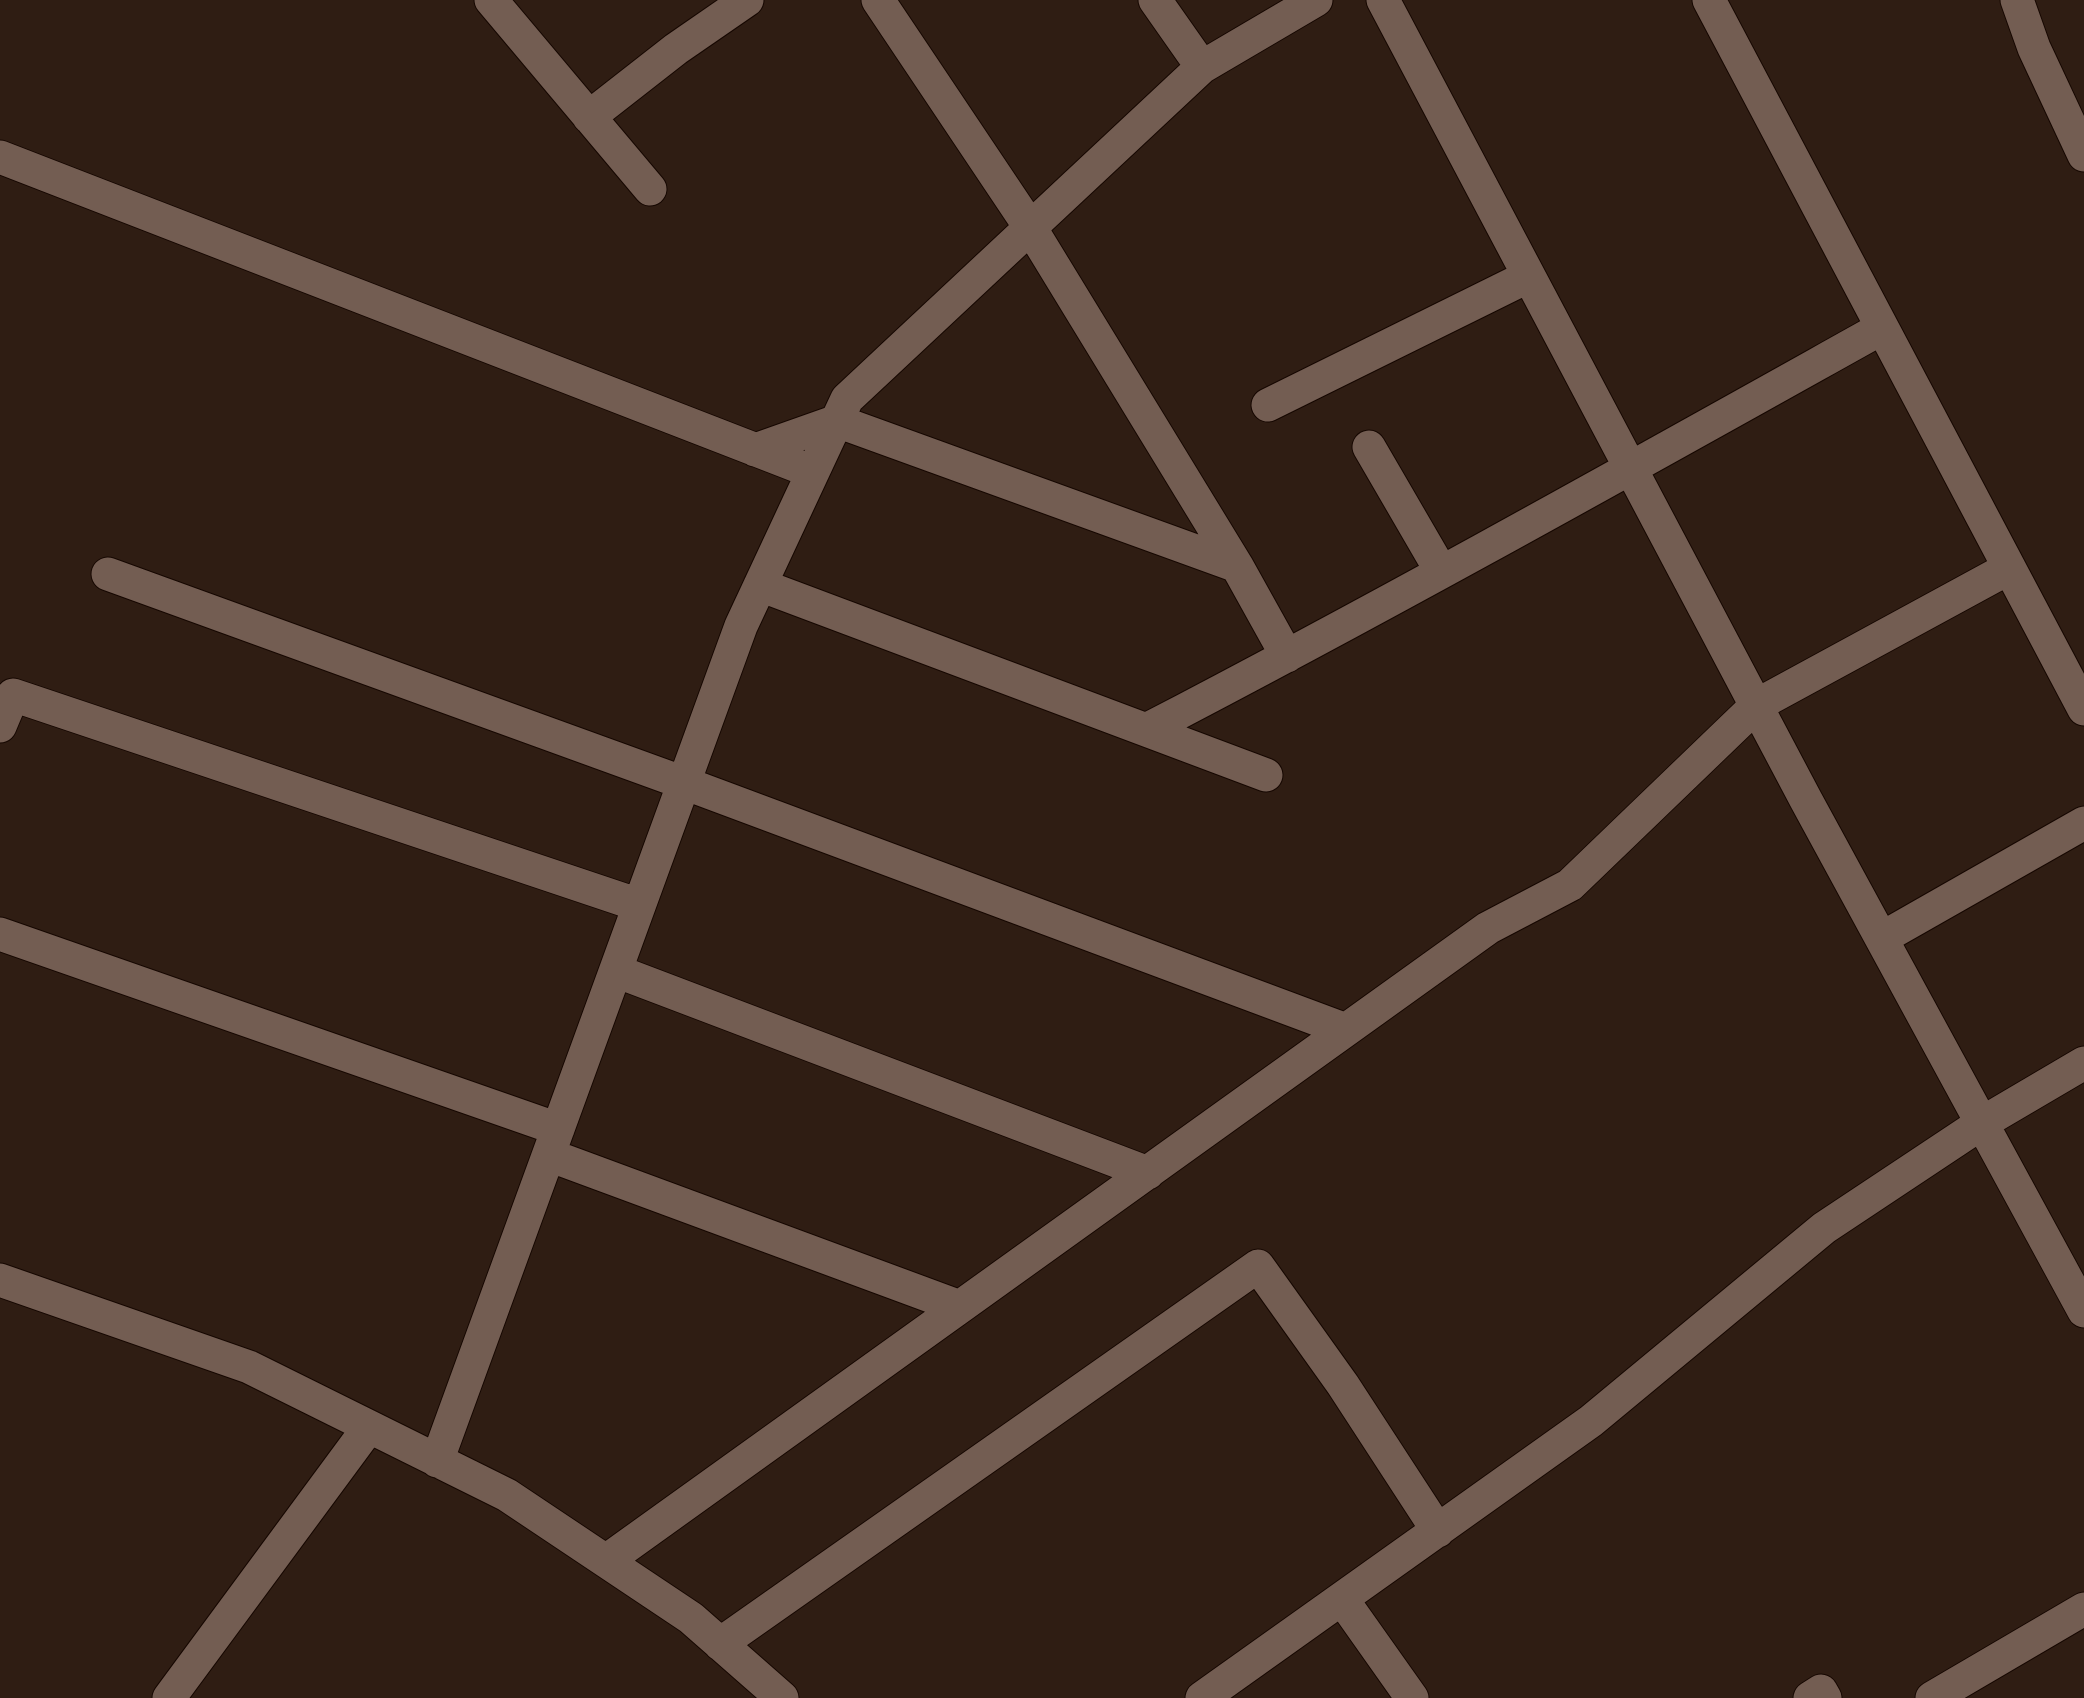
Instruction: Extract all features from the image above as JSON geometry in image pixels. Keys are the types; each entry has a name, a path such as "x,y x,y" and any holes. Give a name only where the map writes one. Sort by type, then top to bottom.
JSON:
{"street":[{"path":"490,0 650,189"},
{"path":"589,117 676,49 747,0"},
{"path":"878,0 1030,227 1237,566 1287,656"},
{"path":"1155,0 1202,67"},
{"path":"437,1461 741,626 848,399 1202,67 1316,0"},
{"path":"1709,0 2084,709"},
{"path":"2017,0 2034,48 2084,155"},
{"path":"1393,4 1529,276 1756,705 2084,1311"},
{"path":"0,157 813,472"},
{"path":"1268,405 1529,276"},
{"path":"1146,730 1287,656 1882,328"},
{"path":"755,450 837,421 1237,566"},
{"path":"1370,447 1441,571"},
{"path":"606,1561 1488,928 1570,885 1756,705 2009,568"},
{"path":"108,574 684,783 1346,1030"},
{"path":"760,585 1266,775"},
{"path":"0,726 14,695 639,905"},
{"path":"1882,938 2084,823"},
{"path":"0,934 554,1142 960,1307"},
{"path":"616,971 1148,1173"},
{"path":"1202,1698 1591,1421 1824,1228 1982,1123 2084,1063"},
{"path":"720,1644 1258,1266 1343,1385 1438,1531"},
{"path":"0,1280 249,1367 507,1495 691,1618 782,1698"},
{"path":"170,1698 369,1426"},
{"path":"1342,1599 1412,1698"},
{"path":"1932,1698 2084,1609"},
{"path":"1810,1698 1821,1691 1825,1698"}]}
